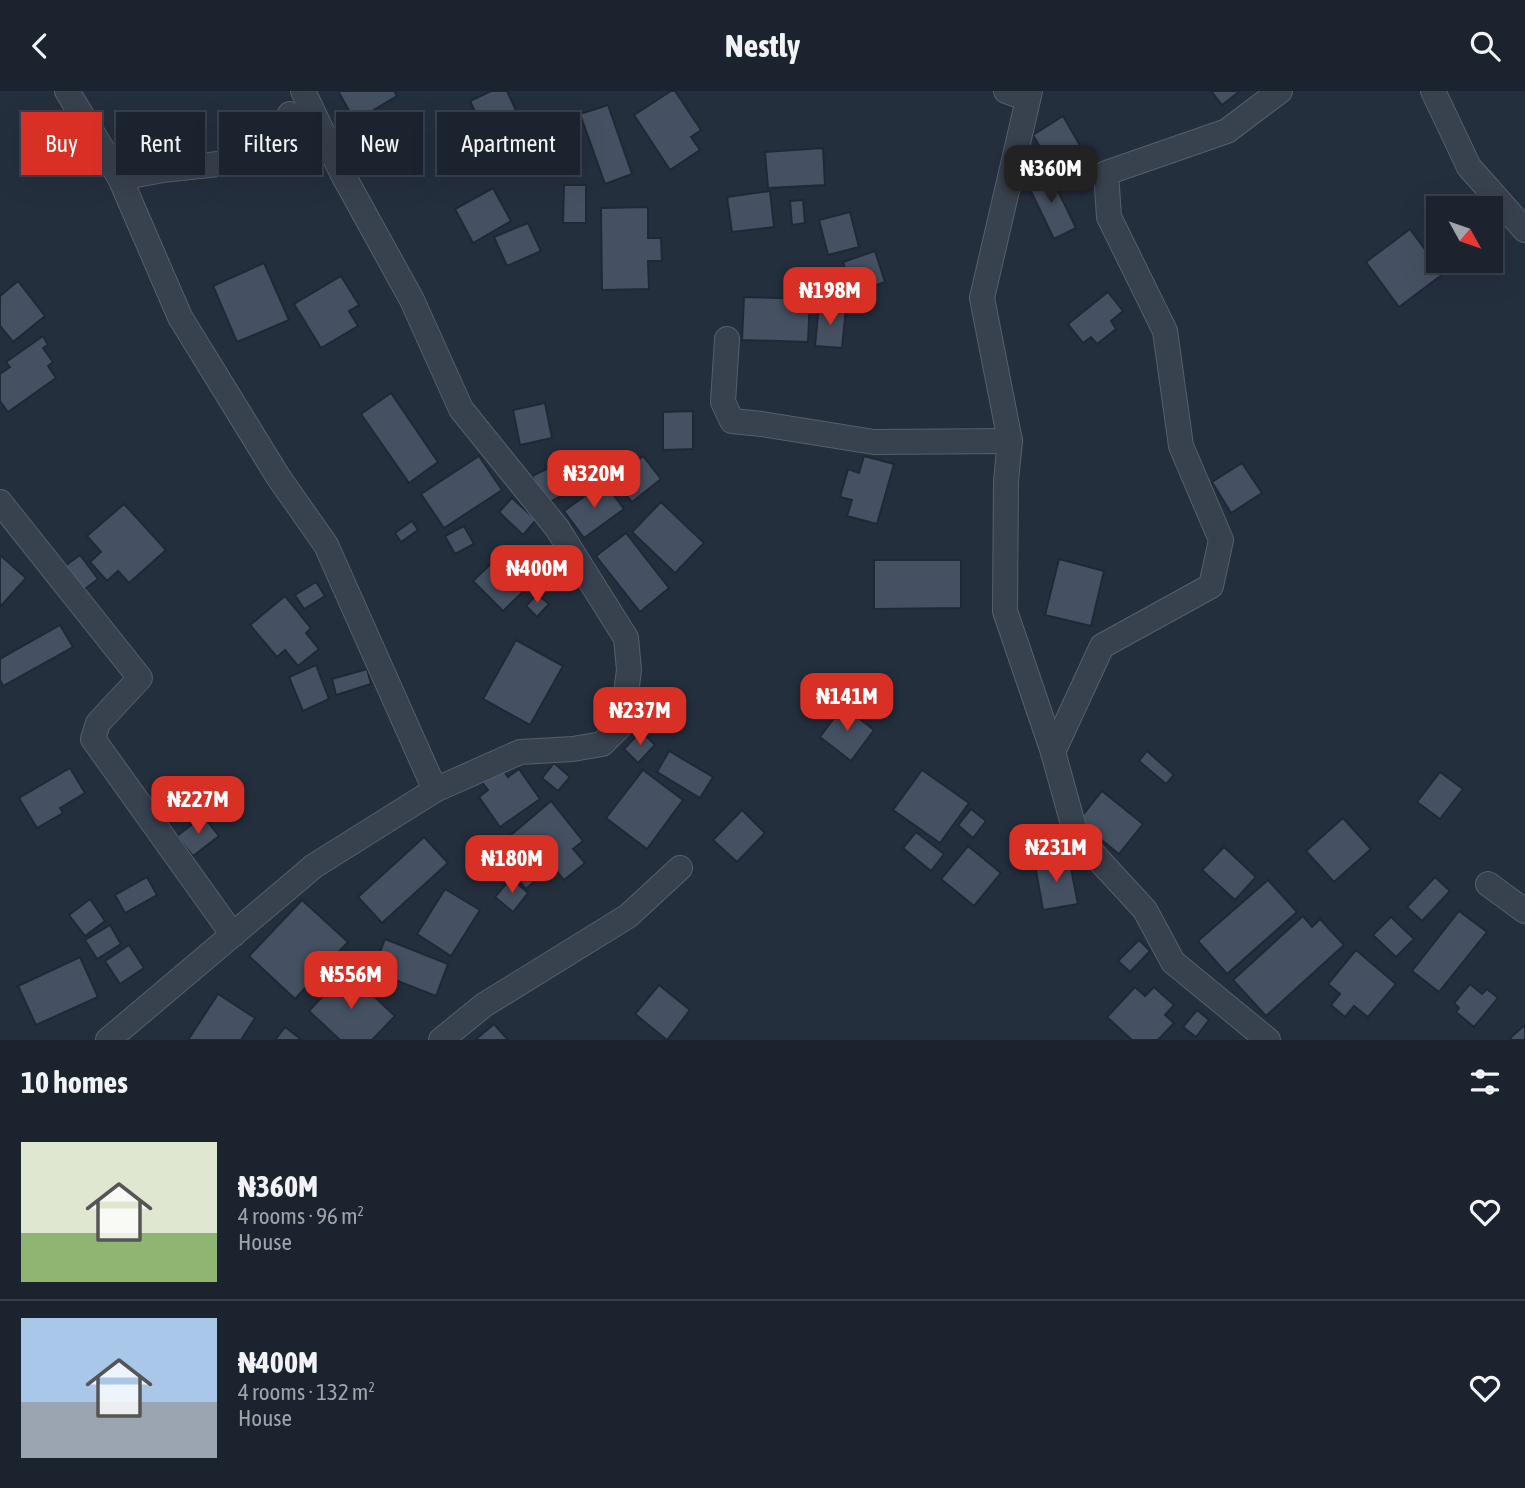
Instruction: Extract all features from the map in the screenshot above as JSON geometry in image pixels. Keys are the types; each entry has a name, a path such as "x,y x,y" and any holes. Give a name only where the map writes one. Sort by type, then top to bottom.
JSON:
{"street":[{"path":"68,91 120,179 180,317 279,478 326,545 435,790"},
{"path":"303,91 336,160"},
{"path":"1053,752 1102,646 1211,586 1221,540 1181,446 1165,331 1109,217 1107,173 1227,131 1280,91"},
{"path":"1433,92 1469,167 1525,230"},
{"path":"1021,94 982,298 1010,440 1006,481 1005,611 1053,752 1076,835 1145,910 1173,962 1268,1040"},
{"path":"120,179 163,170 228,163 270,146 290,114 336,166"},
{"path":"108,1040 314,866 435,790 520,752 573,749 602,744 622,724 629,670 626,638 557,529 461,409 412,300 343,175"},
{"path":"727,339 723,402 732,421 874,442 1010,440"},
{"path":"2,508 140,678 98,723 93,739 233,935"},
{"path":"441,1040 484,1005 628,916 680,868"},
{"path":"1488,884 1525,911"}],"building":[{"path":"338,91 394,91 397,96 370,112 350,112"},
{"path":"491,91 507,91 517,112 475,112 470,101"},
{"path":"675,91 701,130 691,137 700,150 670,170 634,115"},
{"path":"1211,91 1240,91 1222,105"},
{"path":"608,105 632,174 605,184 580,114"},
{"path":"1063,116 1081,147 1051,165 1033,135"},
{"path":"823,148 825,185 768,188 765,152"},
{"path":"1048,170 1076,228 1054,239 1026,181"},
{"path":"564,185 586,185 586,223 563,223"},
{"path":"493,188 511,221 473,243 455,209"},
{"path":"770,191 774,227 732,232 727,197"},
{"path":"803,200 805,223 792,225 790,201"},
{"path":"648,207 648,238 661,238 662,261 648,261 649,289 602,290 601,208"},
{"path":"850,212 859,247 828,255 819,220"},
{"path":"528,223 541,251 507,266 494,237"},
{"path":"1410,229 1426,251 1426,273 1443,274 1399,307 1366,262"},
{"path":"875,251 885,282 853,293 843,262"},
{"path":"264,263 289,320 237,342 213,286"},
{"path":"341,276 359,305 349,311 358,326 321,348 294,304"},
{"path":"18,281 45,316 13,342 0,326 0,296"},
{"path":"1108,292 1123,311 1111,321 1116,329 1097,344 1091,337 1083,343 1068,324"},
{"path":"744,297 810,299 808,342 742,340"},
{"path":"819,305 846,308 842,348 815,346"},
{"path":"43,336 48,345 43,348 53,362 48,366 56,378 8,412 0,401 0,374 10,367 6,362"},
{"path":"391,393 438,462 409,483 361,414"},
{"path":"545,403 552,438 520,445 513,410"},
{"path":"693,411 693,449 663,450 663,412"},
{"path":"479,456 502,490 444,528 421,494"},
{"path":"643,456 661,479 632,502 613,480"},
{"path":"864,456 894,464 877,524 847,516 852,500 840,497 848,469 859,473"},
{"path":"571,457 585,484 546,504 532,476"},
{"path":"1242,463 1262,493 1231,513 1212,482"},
{"path":"604,482 624,509 584,538 564,511"},
{"path":"512,498 536,520 523,535 499,512"},
{"path":"661,502 704,543 675,573 632,532"},
{"path":"124,504 166,550 129,583 118,571 107,581 90,562 101,552 87,536"},
{"path":"412,521 418,530 401,542 395,533"},
{"path":"464,526 474,544 455,554 445,536"},
{"path":"626,533 669,588 640,612 596,556"},
{"path":"0,555 26,578 0,607"},
{"path":"80,555 98,579 81,592 62,568"},
{"path":"499,556 528,587 503,611 473,581"},
{"path":"1059,559 1104,571 1091,626 1045,615"},
{"path":"874,560 961,560 961,608 874,609"},
{"path":"316,582 325,596 304,609 295,595"},
{"path":"537,594 549,604 537,617 526,606"},
{"path":"285,596 311,628 306,633 319,649 298,666 285,650 277,657 250,625"},
{"path":"60,625 73,647 3,686 0,680 0,659"},
{"path":"516,640 563,666 530,725 483,699"},
{"path":"316,665 329,699 303,711 289,677"},
{"path":"367,669 371,684 336,695 332,679"},
{"path":"843,706 874,730 851,761 820,737"},
{"path":"641,731 655,745 638,763 624,749"},
{"path":"669,751 713,777 700,798 657,772"},
{"path":"1147,751 1174,775 1166,784 1139,761"},
{"path":"554,763 570,777 558,791 542,778"},
{"path":"501,767 508,777 519,769 540,799 500,827 479,797 488,790 481,781"},
{"path":"70,768 85,793 60,808 63,813 37,828 19,798"},
{"path":"643,770 683,800 647,849 606,818"},
{"path":"922,770 969,803 940,843 893,810"},
{"path":"1440,772 1463,789 1440,819 1417,802"},
{"path":"1102,791 1143,824 1119,854 1078,821"},
{"path":"551,801 583,841 573,849 585,863 564,880 552,866 526,889 493,850"},
{"path":"971,809 986,821 973,838 958,825"},
{"path":"742,810 765,833 737,862 713,840"},
{"path":"203,816 219,836 193,856 177,836"},
{"path":"1343,818 1371,849 1334,882 1306,851"},
{"path":"916,832 944,854 931,871 903,848"},
{"path":"424,837 448,863 382,923 358,897"},
{"path":"968,846 1001,873 974,906 941,879"},
{"path":"1224,847 1256,877 1235,900 1202,870"},
{"path":"1069,858 1078,904 1043,910 1035,865"},
{"path":"147,877 157,895 125,913 115,895"},
{"path":"1435,877 1450,891 1422,921 1407,907"},
{"path":"511,878 528,893 513,912 495,897"},
{"path":"1268,880 1297,912 1227,974 1198,941"},
{"path":"445,889 480,910 451,956 417,934"},
{"path":"90,899 105,921 85,936 69,915"},
{"path":"302,900 348,942 295,999 249,956"},
{"path":"1459,911 1487,932 1439,992 1412,971"},
{"path":"1303,916 1312,927 1320,919 1344,945 1266,1016 1233,980"},
{"path":"1391,917 1414,939 1396,957 1373,935"},
{"path":"110,925 121,944 97,959 85,940"},
{"path":"385,939 448,964 436,996 372,971"},
{"path":"1139,940 1150,951 1130,972 1118,961"},
{"path":"129,945 144,968 120,984 105,961"},
{"path":"1356,950 1396,984 1368,1017 1354,1006 1345,1017 1331,1005 1340,994 1328,984"},
{"path":"80,957 98,997 36,1025 18,986"},
{"path":"346,970 395,1016 372,1040 340,1040 309,1011"},
{"path":"1470,984 1482,994 1487,989 1498,998 1474,1027 1456,1012 1459,1008 1454,1003"},
{"path":"659,985 690,1010 667,1040 635,1014"},
{"path":"1135,987 1145,996 1154,987 1174,1005 1165,1015 1174,1023 1158,1040 1132,1040 1107,1017"},
{"path":"218,994 255,1018 241,1040 188,1040"},
{"path":"1197,1010 1209,1020 1196,1037 1183,1027"},
{"path":"494,1024 508,1040 475,1040"},
{"path":"1525,1025 1525,1040 1511,1040 1510,1038"},
{"path":"285,1027 302,1040 275,1040"}]}
